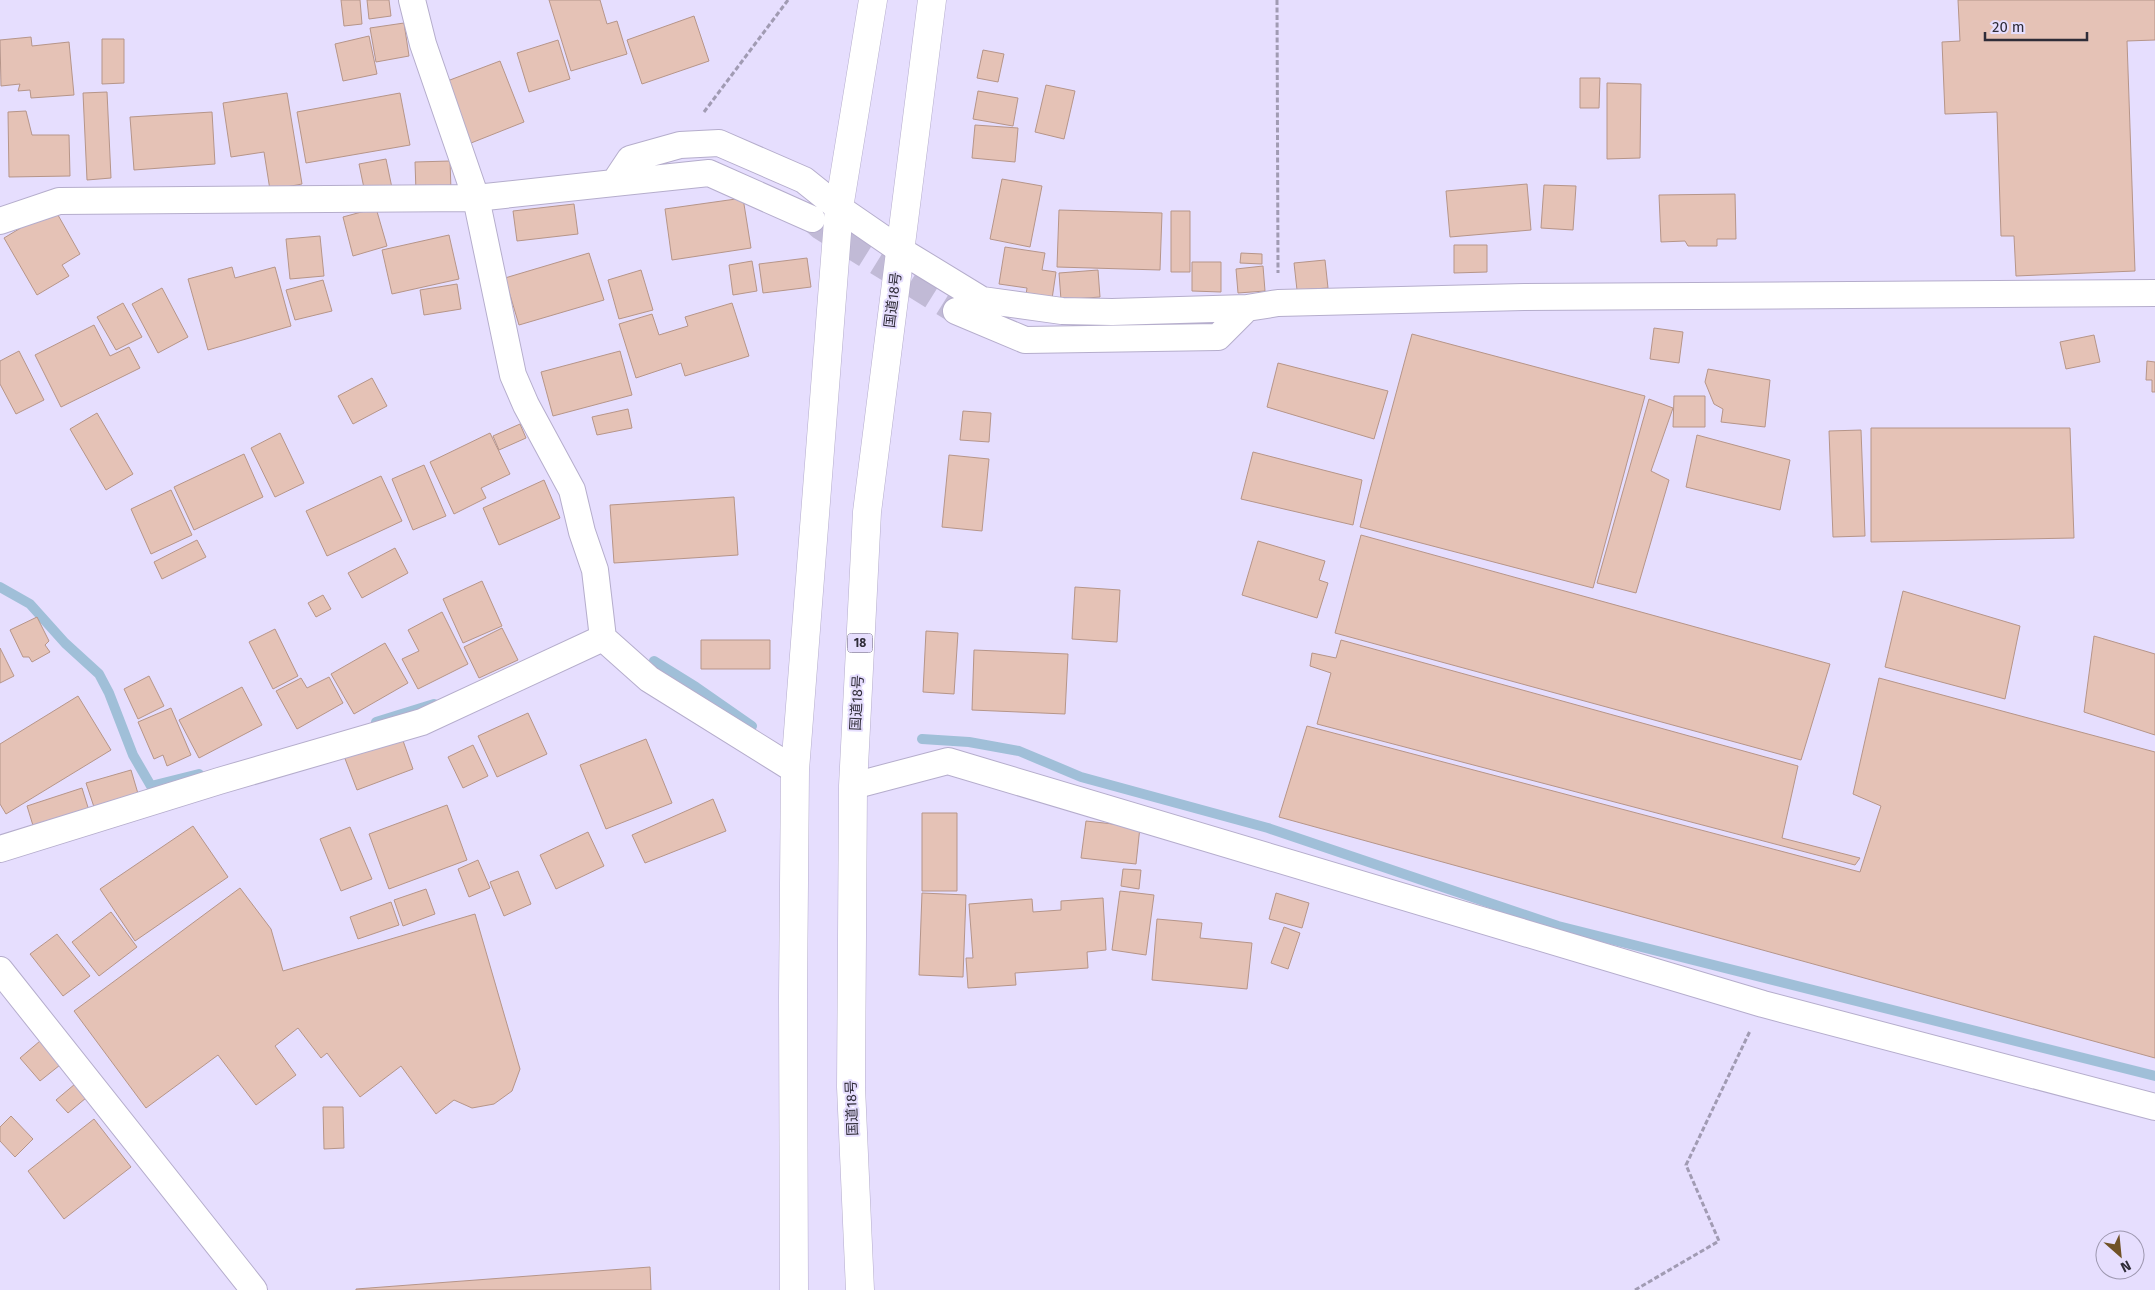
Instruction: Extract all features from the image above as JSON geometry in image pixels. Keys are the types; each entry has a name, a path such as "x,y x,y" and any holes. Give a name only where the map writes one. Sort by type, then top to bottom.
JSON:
{"highway":[{"path":"794,1290 792,996 795,770 839,208 873,0"},
{"name":"国道18号","path":"860,1290 851,1087 853,786 867,512 932,0"}],"street":[{"path":"412,0 423,44 476,198 513,374 526,405 572,490 582,532 595,570 603,638 650,679 795,770"},
{"path":"614,183 630,159 680,145 719,143 804,180 839,208 900,250 982,300 1062,311 1112,312 1247,308 1278,303 1534,297 2155,293"},
{"path":"0,221 59,201 476,198 709,173 812,219"},
{"path":"956,311 1025,340 1218,337 1247,308"},
{"path":"0,849 219,781 422,722 603,638"},
{"path":"853,786 948,761 1763,1004 2155,1107"},
{"path":"0,970 254,1290"}],"path":[{"path":"680,145 788,0"},
{"path":"1278,0 1278,303"},
{"path":"1635,1290 1719,1241 1686,1165 1763,1004"}],"building":[{"path":"341,0 360,0 362,24 344,26"},
{"path":"367,0 389,0 391,16 369,19"},
{"path":"549,0 600,0 607,24 617,21 627,54 571,71"},
{"path":"1958,0 2155,0 2155,40 2127,41 2135,271 2016,276 2014,236 2001,236 1997,112 1945,114 1942,42 1960,41"},
{"path":"694,16 709,61 642,84 627,40"},
{"path":"404,23 409,56 376,62 370,28"},
{"path":"369,36 377,74 343,81 335,44"},
{"path":"31,37 32,46 69,42 74,95 31,98 30,90 18,91 20,84 1,86 0,40"},
{"path":"102,39 124,39 124,83 102,84"},
{"path":"558,40 570,79 529,92 517,53"},
{"path":"983,50 1004,54 998,82 977,78"},
{"path":"500,61 524,122 466,145 442,83"},
{"path":"1580,78 1600,78 1599,108 1580,108"},
{"path":"1607,83 1641,84 1640,158 1607,159"},
{"path":"1046,85 1075,91 1064,139 1035,132"},
{"path":"978,91 1018,98 1013,126 973,119"},
{"path":"107,92 111,178 87,180 83,93"},
{"path":"287,93 302,184 270,190 264,152 231,157 223,103"},
{"path":"400,93 410,145 306,163 297,112"},
{"path":"26,111 32,135 69,135 70,176 9,177 8,112"},
{"path":"212,112 215,164 134,170 130,117"},
{"path":"975,125 1018,128 1015,162 972,158"},
{"path":"386,159 392,188 365,193 359,164"},
{"path":"450,161 451,190 416,192 415,162"},
{"path":"1002,179 1042,186 1030,247 990,239"},
{"path":"1527,184 1531,230 1450,237 1446,191"},
{"path":"1544,185 1576,186 1573,230 1541,228"},
{"path":"1735,194 1736,239 1717,239 1717,246 1688,246 1685,241 1661,242 1659,195"},
{"path":"743,198 751,248 672,260 665,209"},
{"path":"574,204 578,234 517,241 513,211"},
{"path":"54,208 80,254 62,265 69,276 37,295 4,238"},
{"path":"376,208 387,246 353,256 343,217"},
{"path":"1059,210 1162,213 1160,270 1057,267"},
{"path":"1171,211 1190,211 1190,272 1171,272"},
{"path":"449,235 459,279 392,294 382,250"},
{"path":"320,236 324,276 290,279 286,239"},
{"path":"1454,245 1487,245 1487,272 1454,273"},
{"path":"1005,247 1045,253 1042,270 1056,272 1052,299 1026,295 1027,288 999,284"},
{"path":"589,253 604,300 519,325 505,278"},
{"path":"1241,253 1262,254 1262,264 1240,263"},
{"path":"807,258 811,287 763,293 759,264"},
{"path":"1325,260 1328,288 1297,290 1294,263"},
{"path":"752,261 757,291 733,295 729,265"},
{"path":"1192,262 1221,262 1221,292 1192,291"},
{"path":"1263,266 1265,291 1238,293 1236,269"},
{"path":"232,267 235,278 275,267 291,326 208,350 188,279"},
{"path":"641,270 653,310 619,319 608,280"},
{"path":"1098,270 1100,297 1061,300 1059,273"},
{"path":"323,280 332,311 295,320 286,290"},
{"path":"457,284 461,309 424,315 420,290"},
{"path":"162,288 188,337 158,353 132,304"},
{"path":"123,303 142,337 116,350 97,317"},
{"path":"732,303 749,356 685,376 681,363 636,378 619,324 652,314 659,335 688,326 685,317"},
{"path":"94,325 110,356 129,347 140,368 61,407 35,355"},
{"path":"1654,328 1683,332 1679,363 1650,359"},
{"path":"1412,334 1645,396 1593,588 1360,527"},
{"path":"2094,335 2100,362 2066,369 2060,342"},
{"path":"19,351 44,400 16,414 0,384 0,361"},
{"path":"620,351 632,395 553,416 541,372"},
{"path":"2147,361 2155,362 2155,392 2152,392 2152,380 2146,380"},
{"path":"1278,363 1388,391 1374,439 1267,407"},
{"path":"1708,369 1770,380 1765,427 1721,422 1723,409 1714,404 1705,382"},
{"path":"372,378 387,406 353,424 338,396"},
{"path":"1674,396 1705,396 1705,427 1673,427"},
{"path":"1649,399 1673,408 1651,471 1669,480 1636,593 1597,583"},
{"path":"628,409 632,428 597,435 592,417"},
{"path":"963,411 991,413 989,442 960,440"},
{"path":"97,413 133,474 106,490 70,429"},
{"path":"520,424 526,438 499,450 493,436"},
{"path":"1871,428 2070,428 2074,538 1871,542"},
{"path":"1861,430 1865,536 1833,537 1829,431"},
{"path":"280,433 304,483 275,497 251,448"},
{"path":"490,433 510,474 481,488 486,498 454,514 430,462"},
{"path":"1697,435 1790,460 1780,510 1686,487"},
{"path":"1253,452 1362,480 1353,525 1241,499"},
{"path":"244,454 263,497 194,530 174,487"},
{"path":"949,455 989,459 982,531 942,527"},
{"path":"424,465 446,516 413,530 392,479"},
{"path":"381,476 402,521 327,556 306,511"},
{"path":"544,480 560,518 499,545 483,508"},
{"path":"171,490 192,535 151,554 131,509"},
{"path":"734,497 738,555 614,563 610,505"},
{"path":"1361,535 1830,664 1801,760 1335,633"},
{"path":"197,540 206,557 162,579 154,562"},
{"path":"1258,541 1325,561 1319,580 1328,583 1317,618 1242,595"},
{"path":"395,548 408,573 362,598 348,573"},
{"path":"482,581 502,626 463,643 443,599"},
{"path":"1075,587 1120,590 1117,642 1072,639"},
{"path":"1903,591 2020,626 2005,699 1885,667"},
{"path":"323,595 331,609 316,617 308,603"},
{"path":"442,612 468,664 418,689 402,659 419,651 408,630"},
{"path":"37,617 49,641 45,645 50,652 32,662 29,657 23,657 10,630"},
{"path":"502,628 518,660 479,678 464,647"},
{"path":"275,629 298,676 273,689 249,642"},
{"path":"926,631 958,633 954,694 923,692"},
{"path":"2094,636 2155,654 2155,735 2084,712"},
{"path":"701,640 770,640 770,669 701,669"},
{"path":"1341,640 1798,766 1782,838 1860,858 1855,865 1317,724 1331,673 1310,666 1312,653 1336,658"},
{"path":"385,643 408,683 354,714 331,674"},
{"path":"0,648 14,676 0,683"},
{"path":"974,650 1068,654 1065,714 972,710"},
{"path":"149,676 164,706 138,719 124,689"},
{"path":"329,677 343,703 297,729 276,691 301,678 307,688"},
{"path":"1879,678 2155,752 2155,1058 1279,817 1307,726 1860,872 1881,806 1853,794"},
{"path":"242,687 262,725 199,758 179,720"},
{"path":"78,696 111,750 6,814 0,804 0,744"},
{"path":"171,708 191,755 167,766 163,755 154,759 138,722"},
{"path":"528,713 547,754 497,777 478,736"},
{"path":"401,735 413,769 357,790 344,756"},
{"path":"646,739 672,803 606,829 580,765"},
{"path":"473,745 488,776 463,788 448,757"},
{"path":"131,770 139,797 95,810 86,783"},
{"path":"82,788 90,814 35,832 27,806"},
{"path":"713,799 726,831 645,863 632,835"},
{"path":"447,805 467,860 389,889 369,834"},
{"path":"922,813 957,813 957,891 922,891"},
{"path":"1086,821 1140,827 1136,864 1081,858"},
{"path":"193,826 228,877 135,941 100,889"},
{"path":"350,827 372,879 341,891 320,839"},
{"path":"588,832 604,866 556,889 540,855"},
{"path":"478,860 490,888 469,897 458,869"},
{"path":"1123,869 1141,870 1139,889 1121,886"},
{"path":"518,871 531,904 504,916 490,882"},
{"path":"240,888 271,929 283,971 475,914 520,1069 512,1091 494,1104 472,1108 454,1100 436,1114 401,1066 360,1097 327,1053 321,1058 298,1028 275,1046 296,1075 256,1105 218,1055 146,1108 74,1011"},
{"path":"426,889 435,914 403,926 394,900"},
{"path":"1120,891 1154,895 1146,955 1112,950"},
{"path":"922,893 966,895 963,977 919,975"},
{"path":"1276,893 1309,903 1302,928 1269,919"},
{"path":"1103,898 1106,950 1087,952 1088,968 1015,973 1016,985 968,988 966,958 973,958 969,904 1032,899 1033,912 1061,910 1061,901"},
{"path":"391,902 399,925 358,939 350,917"},
{"path":"111,912 137,947 99,976 72,942"},
{"path":"1157,919 1202,923 1200,938 1252,943 1247,989 1152,980"},
{"path":"1284,927 1300,933 1288,969 1271,963"},
{"path":"57,934 90,976 63,996 30,954"},
{"path":"40,1041 60,1065 40,1081 20,1058"},
{"path":"75,1084 86,1098 68,1113 56,1100"},
{"path":"323,1107 343,1107 344,1148 324,1149"},
{"path":"11,1116 33,1139 15,1157 0,1141 0,1127"},
{"path":"94,1119 131,1167 64,1219 28,1171"},
{"path":"650,1267 651,1290 356,1290 356,1289"}],"waterway":[{"path":"0,587 30,604 65,643 99,674 109,693 133,755 151,786 199,774"},
{"path":"654,661 696,687 752,726"},
{"path":"376,722 434,704"},
{"path":"922,739 969,742 1019,751 1081,777 1268,828 1558,926 2155,1076"}],"tunnel":[{"path":"812,219 821,227 956,311"}]}
